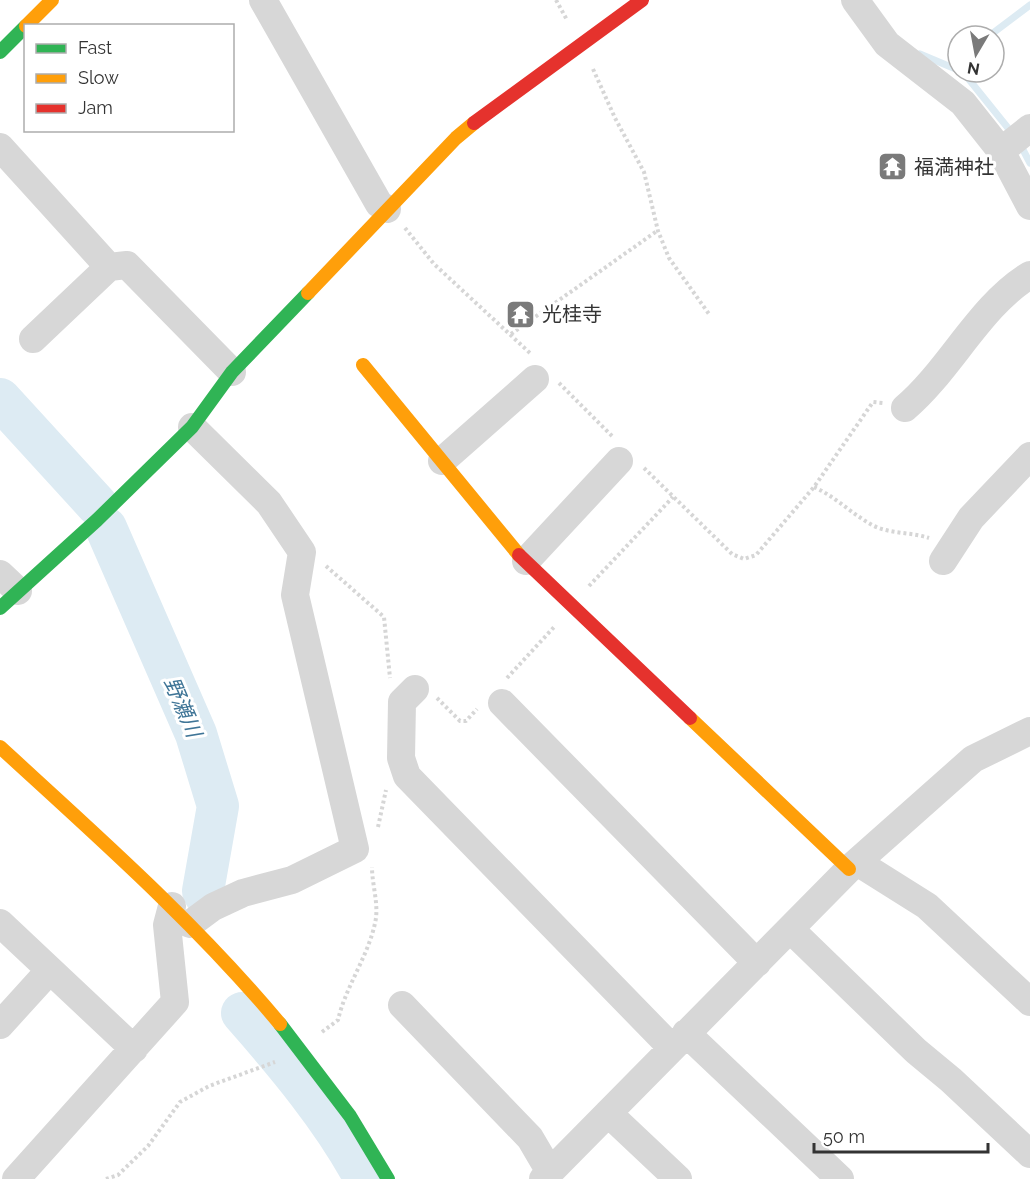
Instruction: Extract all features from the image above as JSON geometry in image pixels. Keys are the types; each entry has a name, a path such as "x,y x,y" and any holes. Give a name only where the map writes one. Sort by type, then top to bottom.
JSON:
{"street":[{"path":"28,24 52,0"},
{"path":"263,0 379,204 387,209"},
{"path":"6,591 97,520 192,428 232,372 456,138 493,106 582,46 642,0"},
{"path":"855,0 887,44 963,104 1015,139 1030,206"},
{"path":"0,51 24,28"},
{"path":"0,147 109,267"},
{"path":"33,339 109,267 127,265 232,372"},
{"path":"905,408 922,393 978,324 1030,275"},
{"path":"363,364 508,545 853,866 927,906 1030,1002"},
{"path":"442,461 542,372"},
{"path":"16,1179 175,1002 167,925 181,915 213,907 243,893 292,880 355,849 295,595 302,552 269,503 192,428"},
{"path":"526,561 625,455"},
{"path":"946,556 970,518 1030,456"},
{"path":"408,696 401,758 407,776 678,1040 840,1179"},
{"path":"494,699 757,963"},
{"path":"402,1005 530,1138 546,1175 853,866 972,759 1030,731"},
{"path":"0,747 181,915 315,1067 372,1151 388,1179"},
{"path":"0,923 134,1048"},
{"path":"790,930 916,1051 951,1080 1030,1154"},
{"path":"0,1025 50,970"},
{"path":"608,1113 678,1179"}],"path":[{"path":"582,46 615,118 644,172 658,231 669,258 709,314"},
{"path":"387,209 434,264 511,334 542,372 625,455 732,554 744,559 756,555 814,487 873,402 878,401 900,411 905,408"},
{"path":"511,334 658,231"},
{"path":"814,487 872,525 888,531 918,534 946,556"},
{"path":"302,552 321,561 384,617 392,688 408,696 431,692 460,721 466,721 494,699 572,605 673,497"},
{"path":"376,831 390,773 404,767"},
{"path":"297,1046 338,1020 343,999 364,954 376,917 372,863"},
{"path":"106,1179 118,1175 148,1146 180,1102 209,1086 274,1062"}],"waterway":[{"path":"1005,24 1030,5"},
{"path":"920,54 946,65"},
{"path":"973,84 1012,133"},
{"path":"1020,144 1030,163"},
{"name":"野瀬川","path":"0,399 97,505"},
{"name":"野瀬川","path":"106,528 196,734 218,806 203,891 205,895"},
{"name":"野瀬川","path":"242,1013 324,1114 365,1179"}],"traffic: fast":[{"path":"0,52 24,28"},
{"path":"0,608 97,520 192,427 232,372 308,293"},
{"path":"280,1024 350,1116 388,1179"}],"traffic: slow":[{"path":"28,24 52,0"},
{"path":"308,293 456,138 474,123"},
{"path":"363,365 519,555"},
{"path":"690,718 849,869"},
{"path":"0,747 180,915 280,1024"}],"traffic: jam":[{"path":"474,123 642,0"},
{"path":"519,555 690,718"}],"place":[{"name":"福満神社","path":"893,167"},
{"name":"光桂寺","path":"521,314"}]}
